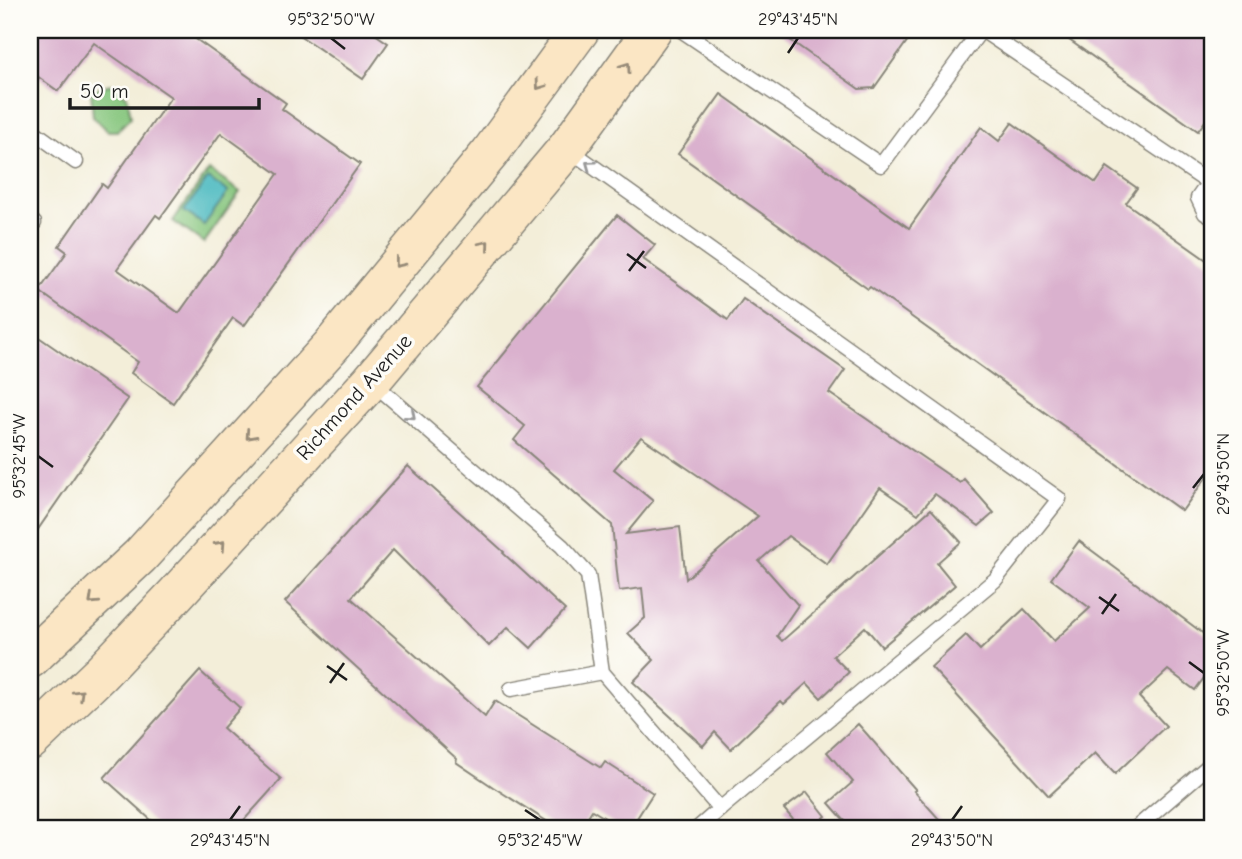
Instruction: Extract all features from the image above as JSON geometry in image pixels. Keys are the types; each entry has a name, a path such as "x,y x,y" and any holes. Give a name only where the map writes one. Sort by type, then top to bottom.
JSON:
{"main road":[{"path":"30,659 140,556 332,345 490,153 580,30"},
{"name":"Richmond Avenue","path":"30,741 100,674 175,595 371,381 567,148 652,30"},
{"path":"332,345 371,381"}],"lane":[{"path":"681,30 881,165 981,30 1210,181 1198,198 1205,213 1212,218"},
{"path":"30,130 76,162"},
{"path":"567,148 1059,499 995,580 697,829"},
{"path":"371,381 562,546 588,575 602,672 720,809"},
{"path":"511,690 602,672"},
{"path":"1135,829 1212,763"}],"green space":[{"path":"110,84 127,96 131,117 117,131 108,131 93,117 91,91"},
{"path":"209,170 240,192 204,243 173,221"}],"water":[{"path":"208,178 228,192 204,225 184,211"}],"building":[{"path":"30,30 183,30 286,103 282,109 360,164 244,326 233,318 173,403 131,373 138,362 39,291 67,252 59,246 102,184 107,188 171,97 94,43 58,91 30,71","holes":["221,133 278,174 179,313 117,269 156,215 160,218"]},
{"path":"292,30 369,30 388,43 363,79"},
{"path":"776,30 915,30 874,88 859,89"},
{"path":"1055,30 1212,30 1212,111 1198,131"},
{"path":"721,94 909,228 981,127 999,141 1012,123 1096,183 1107,167 1137,188 1126,203 1212,264 1212,469 1182,511 870,287 868,289 678,154"},
{"path":"617,215 655,245 643,259 728,320 743,299 845,370 829,393 960,483 964,479 994,513 979,526 935,494 918,514 880,488 827,564 788,536 759,561 798,605 777,636 782,641 931,509 961,542 937,563 955,585 882,647 865,627 833,656 849,672 821,698 807,683 784,704 781,701 731,749 715,732 703,746 633,682 654,660 628,633 645,618 642,588 619,591 612,525 514,440 525,426 477,387","holes":["641,437 758,516 686,579 680,527 626,534 653,501 614,469"]},
{"path":"30,331 128,399 30,541"},
{"path":"408,466 565,610 531,648 508,627 489,646 393,550 351,598 485,717 495,701 601,768 605,762 653,793 630,829 623,829 592,810 580,829 559,829 493,787 456,762 457,759 285,602"},
{"path":"1079,541 1212,640 1212,684 1204,678 1195,690 1168,670 1139,697 1166,726 1115,774 1095,753 1049,796 931,667 966,635 980,650 1024,609 1054,641 1090,608 1051,579"},
{"path":"200,671 240,708 223,728 281,779 236,829 161,829 104,778"},
{"path":"858,724 948,829 852,829 829,803 853,782 827,752"},
{"path":"807,792 826,816 810,829 801,829 784,809"}]}
